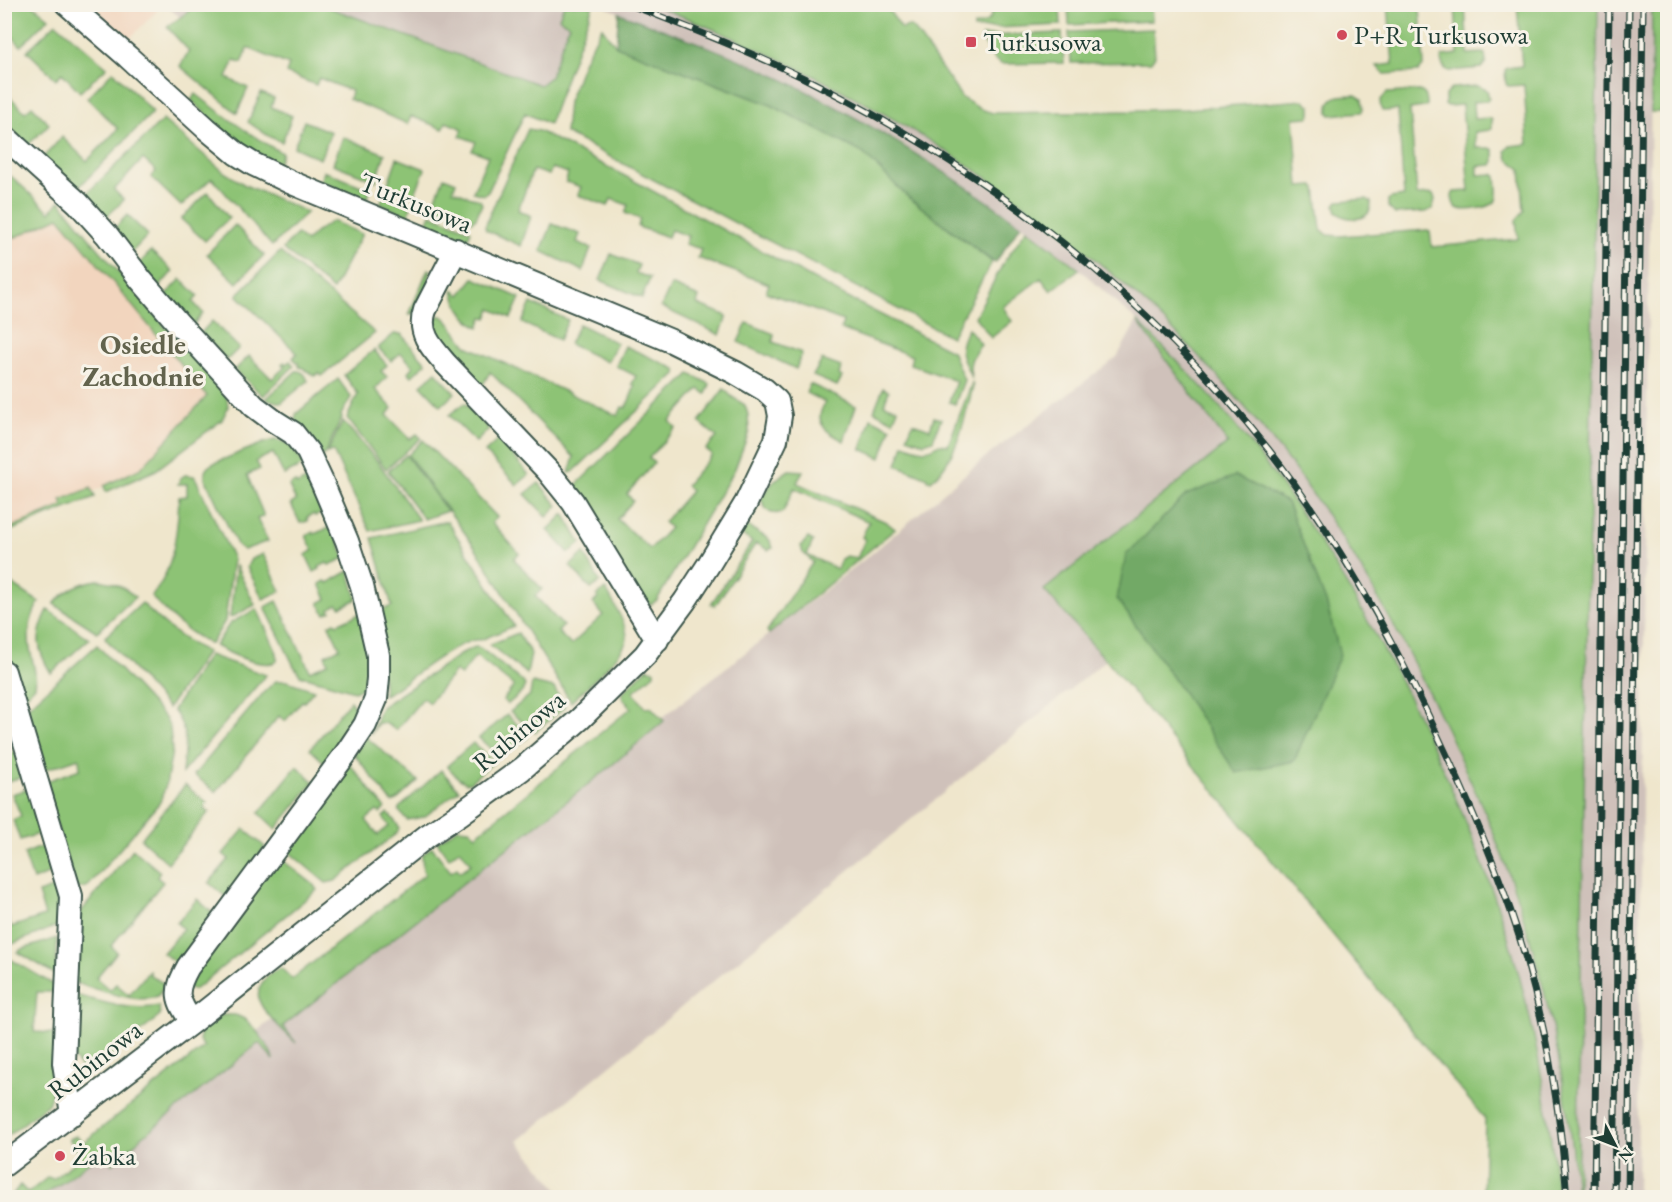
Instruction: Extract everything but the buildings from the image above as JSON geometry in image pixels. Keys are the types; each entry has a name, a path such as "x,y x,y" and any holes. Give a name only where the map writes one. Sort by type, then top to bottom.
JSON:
{"street":[{"name":"Turkusowa","path":"67,4 207,129 253,164 290,182 671,341 736,373 765,390 777,401"},
{"path":"4,136 78,203 178,323 254,406 293,433 308,452 347,541 362,586 378,655 376,699 365,724 188,967 181,980 178,994 181,1005 192,1022"},
{"path":"456,250 425,310 424,334 446,364 548,471 573,502 657,640"},
{"name":"Rubinowa","path":"4,1165 192,1022 427,836 522,769 580,719 645,655 710,564 746,503 776,440 780,416 777,401"},
{"path":"4,672 71,896 64,1063 72,1114"}],"shaded area":[{"path":"597,4 654,5 712,28 831,83 948,151 1033,211 1123,283 1208,365 1266,431 1315,498 1363,571 1427,690 1487,819 1504,862 1529,940 1550,1017 1564,1090 1576,1197 1558,1197 1542,1073 1517,968 1493,892 1462,812 1423,727 1361,608 1315,532 1235,424 1141,325 1228,443 1045,590 1106,660 518,1141 564,1197 38,1198 451,883 870,555 982,460 1117,357 1137,321 1079,269 1027,229 901,143 783,79 704,45"},
{"path":"82,5 163,5 126,42"},
{"path":"165,5 197,5 180,17"},
{"path":"322,5 564,5 559,18 569,24 549,77 540,85"},
{"path":"1598,5 1652,5 1637,1197 1577,1198"},
{"path":"59,217 207,396 141,468 64,506 10,529 5,515 5,242"}],"green space":[{"path":"4,5 33,5 49,18 21,46 5,29"},
{"path":"197,5 322,5 540,85 550,77 569,25 559,18 564,5 593,5 549,124 525,113 488,192 483,195 473,192 488,156 472,150 476,142 460,136 463,129 446,122 443,129 411,116 408,124 349,99 351,91 319,78 316,85 286,73 289,65 248,48 242,63 234,61 227,78 248,88 237,113 180,66 189,51 167,27"},
{"path":"654,5 885,5 902,29 908,26 914,29 962,98 980,109 993,113 1186,109 1304,100 1311,106 1311,114 1309,117 1294,118 1299,187 1314,186 1316,188 1321,229 1328,235 1339,236 1428,230 1432,247 1518,239 1516,220 1524,211 1521,169 1508,159 1506,151 1510,146 1528,144 1524,85 1508,86 1505,70 1522,66 1517,5 1598,5 1577,1197 1565,1100 1547,1004 1521,909 1487,817 1428,690 1386,612 1317,500 1264,430 1202,359 1134,294 1063,233 987,178 907,127 825,82 741,41"},
{"path":"992,5 1060,5 1061,25 974,29 974,26 989,20"},
{"path":"1068,5 1151,5 1152,21 1069,25"},
{"path":"1388,5 1420,9 1424,65 1418,72 1385,74 1377,66 1393,64"},
{"path":"1455,5 1465,5 1468,54 1485,54 1486,62 1481,68 1449,71 1442,64 1443,56 1458,54"},
{"path":"1652,5 1667,5 1667,112 1651,112"},
{"path":"619,13 744,62 846,112 964,185 1021,225 995,263 908,197 863,153 771,105 616,46"},
{"path":"56,23 107,67 80,92 62,73 56,79 27,51"},
{"path":"602,27 616,46 771,105 863,153 908,197 992,262 951,337 565,133 568,102 584,60"},
{"path":"1153,29 1155,56 1151,62 1071,63 1069,32"},
{"path":"1062,33 1064,63 1001,64 995,60 981,38 982,36"},
{"path":"113,71 153,112 76,190 41,160 62,137 87,161 118,129 87,98"},
{"path":"1477,86 1487,90 1489,98 1487,101 1473,102 1474,119 1490,118 1492,128 1475,132 1476,148 1494,150 1492,165 1478,166 1478,175 1493,174 1496,176 1497,194 1494,203 1466,210 1457,208 1452,195 1454,192 1469,191 1462,105 1448,106 1445,104 1445,95 1452,88"},
{"path":"4,91 25,112 32,106 49,124 27,146 5,128"},
{"path":"1418,91 1426,96 1427,105 1410,109 1417,195 1432,194 1435,200 1432,209 1426,212 1395,214 1388,207 1388,200 1404,196 1398,110 1383,111 1380,101 1387,93"},
{"path":"261,93 274,98 271,107 292,116 282,142 248,122"},
{"path":"196,94 259,140 282,153 278,164 253,151 222,129 191,100"},
{"path":"1356,95 1362,99 1363,110 1361,112 1331,115 1329,113 1330,102 1336,97"},
{"path":"163,120 224,172 245,185 307,212 272,246 212,178 181,206 151,177 156,171 143,159 114,190 124,200 103,220 83,197"},
{"path":"304,121 331,132 320,159 294,147"},
{"path":"528,129 539,131 844,296 952,351 964,380 955,404 949,402 956,381 910,364 912,356 841,329 843,321 766,292 769,284 698,258 701,249 685,244 688,236 671,230 668,237 638,227 640,219 625,213 628,205 611,199 608,206 578,195 581,187 566,182 568,173 552,168 549,175 533,170 518,210 531,216 521,246 486,230 490,214"},
{"path":"343,137 385,154 376,181 333,164"},
{"path":"397,158 425,169 414,196 387,186"},
{"path":"324,171 371,190 366,200 320,181"},
{"path":"11,176 50,212 60,201 168,330 220,383 225,391 228,407 222,420 156,470 106,492 104,486 141,468 207,396 59,217 5,242 5,184"},
{"path":"444,177 456,182 453,190 480,200 482,204 476,218 472,221 433,205"},
{"path":"208,192 229,218 205,241 181,219"},
{"path":"384,195 411,206 408,216 380,204"},
{"path":"1367,199 1371,202 1371,208 1362,217 1348,218 1337,212 1335,205 1338,201"},
{"path":"431,214 471,231 467,240 427,223"},
{"path":"127,215 148,235 131,253 112,231"},
{"path":"332,221 362,234 333,290 283,249 297,234 306,242"},
{"path":"552,224 580,234 577,242 591,248 583,271 541,251"},
{"path":"235,225 264,255 237,283 207,254"},
{"path":"1027,229 1079,269 1051,291 1041,278 1003,307 1012,321 991,338 975,317 1004,262"},
{"path":"151,251 173,271 159,287 139,264"},
{"path":"280,252 375,333 322,376 319,373 314,376 299,367 293,358 297,353 237,295"},
{"path":"611,254 639,265 636,273 650,278 642,298 600,280"},
{"path":"428,269 431,270 428,289 419,311 409,315"},
{"path":"474,278 520,298 511,318 491,309 487,318 483,317 479,327 465,316 456,301 453,290 460,295"},
{"path":"181,279 198,296 193,302 203,313 193,325 166,295"},
{"path":"671,285 699,297 697,304 727,316 720,335 661,307"},
{"path":"531,303 568,320 559,340 522,323"},
{"path":"438,316 447,320 467,346 618,416 622,407 626,408 635,386 632,384 636,376 616,366 625,346 676,369 677,373 573,472 569,473 574,457 490,372 480,390 436,343 431,324"},
{"path":"212,321 239,348 227,360 201,333"},
{"path":"1137,321 1225,412 1287,493 1333,562 1414,708 1479,854 1517,968 1546,1101 1558,1197 1483,1197 1485,1119 1106,660 1044,590 1228,443"},
{"path":"747,323 774,334 773,342 802,353 796,369 738,342"},
{"path":"579,324 617,343 607,362 569,344"},
{"path":"968,328 981,344 971,360 972,379 961,354 962,343"},
{"path":"394,334 401,334 426,363 412,376 408,372 413,366 401,353 391,361 378,348"},
{"path":"374,350 387,365 381,371 387,377 375,389 392,408 387,415 410,439 417,434 421,438 386,469 347,418 358,394 344,375"},
{"path":"249,356 272,379 285,367 282,364 284,362 286,364 290,361 294,366 263,396 235,370"},
{"path":"822,360 841,367 839,375 842,377 837,386 813,376"},
{"path":"296,371 304,373 308,381 281,403 266,399"},
{"path":"436,372 455,393 441,406 421,385"},
{"path":"690,374 710,384 706,394 699,389 670,421 676,428 649,458 654,463 627,494 633,501 617,519 650,549 670,528 664,522 691,491 686,485 712,455 706,449 717,437 699,422 724,389 745,405 749,432 735,469 657,600 652,604 644,604 573,488"},
{"path":"338,379 351,397 324,455 317,458 297,425 296,414"},
{"path":"972,383 973,387 959,438 948,462 940,472 931,481 897,465 904,444 922,450 939,444 948,445"},
{"path":"810,384 856,406 844,441 822,425 820,415 825,402 806,393"},
{"path":"883,388 889,391 884,404 898,409 893,421 874,411"},
{"path":"465,403 489,429 476,442 449,415"},
{"path":"934,417 941,419 933,440 924,443 907,437 913,423 930,429"},
{"path":"871,418 891,428 881,458 861,449"},
{"path":"343,421 378,462 419,520 370,531 333,451 327,453"},
{"path":"499,439 529,475 517,485 485,452"},
{"path":"275,440 289,445 304,465 284,475 273,453 256,461 260,469 247,475 264,516 257,519 268,541 244,550 238,546 233,537 205,478 205,471 212,464"},
{"path":"423,440 497,517 492,523 519,553 514,559 542,589 535,596 563,626 558,632 571,645 603,615 593,603 605,589 607,591 627,633 625,645 612,662 571,702 475,547 408,455"},
{"path":"406,455 447,511 424,519 388,471"},
{"path":"789,470 803,471 797,483 886,522 895,529 769,634 767,631 813,562 803,553 801,546 808,538 813,541 807,555 837,569 841,559 846,556 857,558 865,540 862,537 869,522 794,488 783,512 771,513 764,506 761,498 773,482"},
{"path":"185,475 194,476 196,479 233,559 225,621 211,644 194,635 179,623 151,596 159,587 170,563 176,536 179,497 187,496 187,484 178,484"},
{"path":"1235,476 1287,502 1326,602 1340,655 1294,761 1236,773 1174,679 1117,599 1126,555 1186,495"},
{"path":"311,477 326,512 315,516 314,514 307,517 308,521 300,523 291,504 296,501 289,486 295,482 297,485"},
{"path":"539,483 558,506 547,517 525,494"},
{"path":"91,488 95,497 5,533 5,515 10,528 63,506 61,500"},
{"path":"564,514 581,543 569,553 548,530"},
{"path":"447,521 514,626 481,640 462,644 384,695 377,612 392,606 372,538"},
{"path":"333,526 345,558 329,565 327,563 314,572 306,555 313,550 306,536"},
{"path":"747,526 769,539 773,548 768,550 756,543 715,606 711,604 752,542 738,532"},
{"path":"584,553 600,582 591,589 570,566"},
{"path":"263,554 281,591 263,599 247,567 251,559"},
{"path":"236,566 255,605 230,618"},
{"path":"349,571 357,599 341,607 337,604 325,614 319,603 327,599 320,584 325,581 328,583"},
{"path":"4,579 39,602 33,615 29,636 35,686 20,702 5,653"},
{"path":"98,580 127,590 135,597 97,632 54,604 74,588"},
{"path":"277,601 310,671 328,663 325,655 340,648 329,625 335,622 337,624 359,614 369,653 370,683 354,691 300,675 265,607"},
{"path":"142,603 172,630 207,652 168,708 105,637"},
{"path":"257,609 277,653 277,661 263,663 246,660 215,646 230,623"},
{"path":"48,610 89,639 51,673 42,657 39,642 41,627"},
{"path":"518,633 531,654 527,674 490,645"},
{"path":"97,645 166,719 170,728 172,751 166,785 160,802 90,884 87,887 75,889 44,782 80,769 79,758 41,771 23,711"},
{"path":"475,647 480,648 523,682 525,685 522,692 508,704 503,700 514,686 476,656 461,675 455,671 429,703 423,698 396,730 385,723 378,723 371,734 381,707"},
{"path":"209,655 266,675 182,773 184,733 173,710"},
{"path":"647,668 654,670 654,674 633,692 646,708 651,707 664,721 606,770 283,1026 296,1043 274,1021 260,1002 259,989 265,979 281,968 292,979 425,874 422,855 432,847 451,872 457,868 460,872 471,864 460,849 449,858 437,842 458,828 469,829 476,835 631,708 622,697 623,692"},
{"path":"276,681 287,681 314,690 285,721 279,716 216,792 194,775"},
{"path":"532,683 554,688 565,707 535,732 510,712 530,695"},
{"path":"350,701 358,718 328,766 310,749"},
{"path":"507,715 529,735 500,757 479,738"},
{"path":"366,737 418,781 397,800 392,802 354,754"},
{"path":"473,743 494,762 466,783 447,766"},
{"path":"4,750 10,750 11,753 18,751 26,775 8,782 5,773"},
{"path":"348,762 385,808 366,820 378,835 389,826 383,817 388,813 399,828 397,833 335,881 326,883 284,848"},
{"path":"297,766 314,782 276,829 259,813"},
{"path":"441,770 459,790 424,817 407,820 399,808"},
{"path":"185,785 207,803 204,808 209,812 168,863 141,839"},
{"path":"30,788 44,832 20,840 13,820 21,816 12,794"},
{"path":"244,829 265,847 226,897 209,883 229,859 223,854"},
{"path":"46,845 56,871 33,880 24,854"},
{"path":"133,849 160,872 157,877 163,882 111,946 117,952 96,978 110,990 116,984 129,995 149,971 150,975 166,985 157,996 139,999 115,995 72,982 74,920"},
{"path":"278,857 313,884 317,890 194,990 188,987 185,982"},
{"path":"56,887 57,926 10,945 5,944 5,910 11,927 45,916 38,893"},
{"path":"197,899 214,914 178,965 163,953 183,929 177,923"},
{"path":"57,938 56,975 18,952 20,950"},
{"path":"5,958 56,986 56,992 37,992 34,1032 54,1033 54,1078 51,1096 48,1104 5,1138"},
{"path":"71,994 126,1007 159,1006 160,1016 91,1072 83,1070 72,1056"},
{"path":"223,1015 236,1015 249,1023 264,1041 274,1060 259,1043 112,1164 103,1151 41,1197 10,1198 20,1185 28,1193 48,1177 53,1179 82,1156 69,1139 76,1136 84,1142 204,1047 199,1040 204,1025 209,1020"}],"railway":[{"path":"628,4 722,41 814,83 879,118 1003,197 1118,289 1222,394 1269,450 1320,520 1386,632 1444,749 1489,852 1518,932 1541,1018 1557,1107 1567,1198"},
{"path":"1594,1198 1609,4"},
{"path":"1614,1198 1629,4"},
{"path":"1628,1198 1643,4"}],"place":[{"name":"P+R Turkusowa","path":"1342,35"},
{"name":"Turkusowa","path":"971,42"},
{"name":"Żabka","path":"60,1156"}],"district":[{"name":"Osiedle Zachodnie","path":"143,360"}]}
